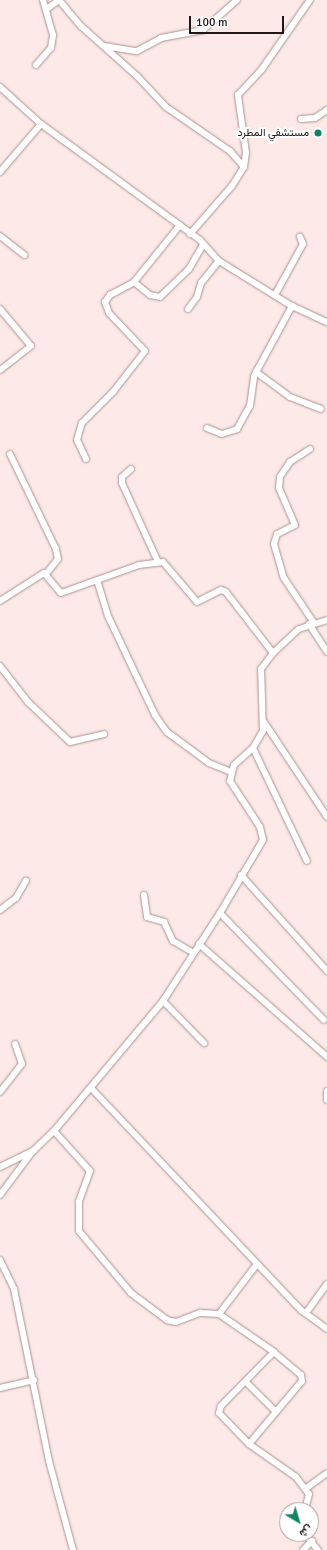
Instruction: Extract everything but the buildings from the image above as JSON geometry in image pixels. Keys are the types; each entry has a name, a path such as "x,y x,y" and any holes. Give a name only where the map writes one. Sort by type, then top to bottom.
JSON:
{"street":[{"path":"36,65 51,48 53,35 48,8 43,0"},
{"path":"48,8 59,0 82,27 104,46 166,107 230,151 244,167"},
{"path":"104,46 137,51 162,38 204,30 237,0"},
{"path":"190,234 232,186 244,167 246,153 238,95 262,69 310,0"},
{"path":"0,87 41,124 180,225 219,261 292,306 327,322"},
{"path":"302,118 315,118 327,110"},
{"path":"0,172 41,124"},
{"path":"86,459 77,440 82,423 113,392 145,351 104,306 110,295 134,282 180,225"},
{"path":"0,236 24,255"},
{"path":"275,295 303,244 300,237"},
{"path":"134,282 150,295 160,297 189,269 203,245"},
{"path":"188,309 198,298 201,283 219,261"},
{"path":"207,428 222,434 237,429 250,406 256,372 292,306"},
{"path":"0,309 31,346 0,370"},
{"path":"256,372 290,397 321,409"},
{"path":"310,449 290,462 280,477 279,488 295,525 277,534 274,544 284,578 327,652"},
{"path":"0,601 34,576 46,574 58,559 56,549 10,454"},
{"path":"131,469 122,477 122,483 158,562"},
{"path":"46,574 61,593 97,580 158,562 167,563 197,602 221,590 226,592 273,653"},
{"path":"97,580 108,616 159,720 167,732 209,763 231,772"},
{"path":"231,772 253,748 264,722 260,675 273,653 311,623 327,620"},
{"path":"0,666 28,702 70,742 104,734"},
{"path":"264,722 327,817"},
{"path":"253,748 307,862"},
{"path":"0,1195 33,1151 54,1131 163,1001 220,913 263,840 263,834 234,790 231,772"},
{"path":"242,875 327,971"},
{"path":"0,910 16,898 26,881"},
{"path":"144,896 147,917 164,922 173,941 194,953"},
{"path":"220,913 324,1020"},
{"path":"199,944 327,1057"},
{"path":"163,1001 204,1043"},
{"path":"0,1092 22,1064 15,1044"},
{"path":"91,1088 257,1264 306,1312 327,1329"},
{"path":"327,1092 327,1100"},
{"path":"54,1131 90,1171 79,1202 79,1231 126,1288 167,1320 176,1322 200,1313 219,1314 274,1352 303,1378 249,1444"},
{"path":"0,1167 33,1151"},
{"path":"0,1260 14,1289 50,1461 73,1550"},
{"path":"219,1314 257,1264"},
{"path":"306,1312 327,1284"},
{"path":"274,1352 221,1406 219,1413 249,1444 279,1462 305,1488 310,1500 309,1502"},
{"path":"0,1388 34,1380"},
{"path":"246,1382 275,1411"},
{"path":"305,1488 327,1473"},
{"path":"303,1550 311,1542"}],"place":[{"name":"مستشفي المطرد","path":"318,133"}]}
